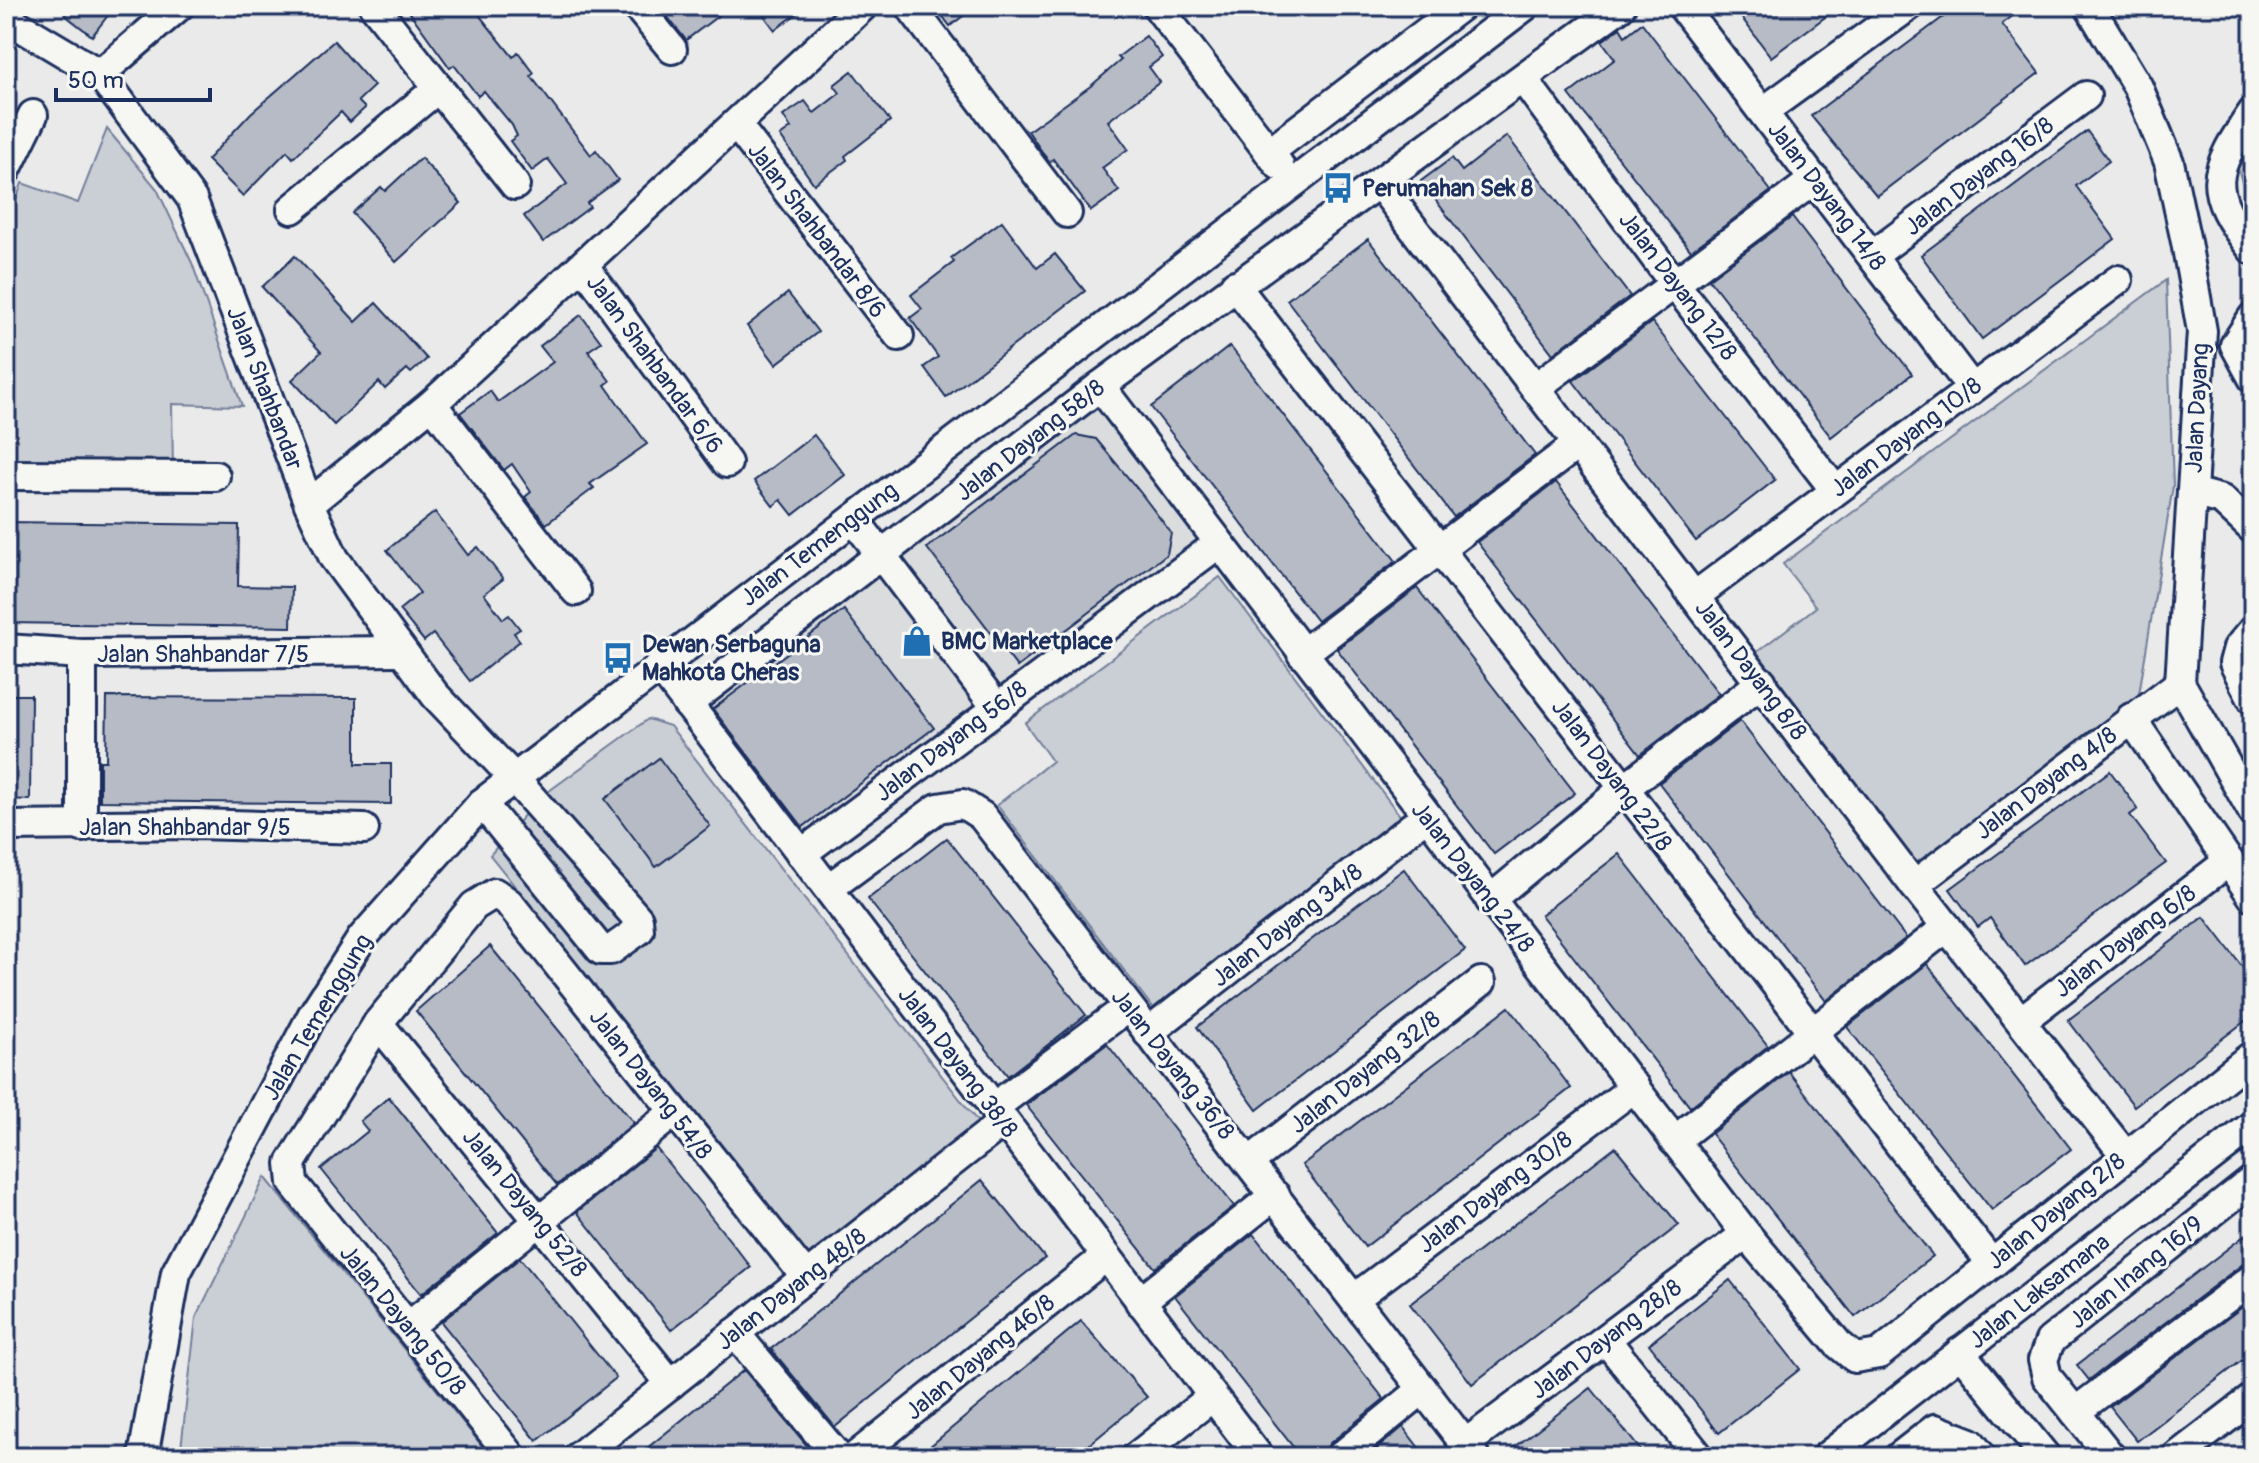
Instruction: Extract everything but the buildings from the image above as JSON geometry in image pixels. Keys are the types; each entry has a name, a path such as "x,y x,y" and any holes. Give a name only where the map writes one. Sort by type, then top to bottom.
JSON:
{"street":[{"path":"100,74 179,6"},
{"path":"374,6 515,185"},
{"path":"637,6 672,49"},
{"path":"309,504 432,404 863,6"},
{"path":"910,6 1067,213"},
{"path":"1157,6 1292,182"},
{"path":"1269,152 1461,6"},
{"name":"Jalan Temenggung","path":"143,1457 176,1273 313,1014 362,938 482,803 1525,6"},
{"name":"Jalan Dayang 58/8","path":"687,704 1235,285 1524,80 1621,6"},
{"name":"Jalan Dayang 14/8","path":"1682,6 1971,387"},
{"path":"1764,111 1909,6"},
{"name":"Jalan Dayang","path":"2089,6 2138,87 2169,162 2202,331 2180,683"},
{"name":"Jalan Shahbandar","path":"6,18 100,74 192,199 309,504 334,558 399,651 435,695 513,777 638,919 639,930 611,950 601,950 482,803"},
{"name":"Jalan Dayang 12/8","path":"1524,80 1674,283 1835,490"},
{"path":"292,209 437,89"},
{"name":"Jalan Dayang 16/8","path":"1872,256 2086,96"},
{"path":"2253,112 2223,156 2219,172 2223,202 2232,223 2253,250"},
{"path":"6,170 33,115"},
{"name":"Jalan Shahbandar 8/6","path":"736,124 899,336"},
{"path":"1535,388 1815,179"},
{"name":"Jalan Dayang 8/8","path":"1379,183 1914,885 2125,1155"},
{"name":"Jalan Shahbandar 6/6","path":"584,266 727,463"},
{"name":"Jalan Dayang 10/8","path":"1695,596 2118,280"},
{"name":"Jalan Dayang 22/8","path":"1235,285 1441,548 1622,790 1992,1264"},
{"path":"2253,317 2235,345 2253,378"},
{"name":"Jalan Dayang 24/8","path":"1100,386 1746,1234 1838,1344 1855,1358"},
{"path":"432,404 576,591"},
{"path":"1302,654 1578,444"},
{"path":"6,475 215,476"},
{"path":"2192,492 2222,500 2253,529"},
{"path":"854,519 996,707"},
{"name":"Jalan Dayang 56/8","path":"801,854 1218,544"},
{"path":"2253,630 2238,648 2234,663 2253,700"},
{"name":"Jalan Shahbandar 7/5","path":"6,649 82,654 399,651"},
{"path":"82,654 82,827"},
{"name":"Jalan Dayang 38/8","path":"659,666 1259,1457"},
{"path":"1490,900 1622,790 1762,682"},
{"path":"2180,683 2253,812"},
{"name":"Jalan Dayang 4/8","path":"1914,885 2180,683"},
{"path":"2131,718 2253,897"},
{"name":"Jalan Dayang 36/8","path":"829,888 938,808 963,804 982,816 1470,1450"},
{"name":"Jalan Dayang 34/8","path":"1148,1033 1426,816"},
{"name":"Jalan Shahbandar 9/5","path":"6,826 196,824 364,829"},
{"name":"Jalan Dayang 6/8","path":"2022,1020 2229,861"},
{"name":"Jalan Dayang 54/8","path":"378,1023 474,906 495,893 509,903 806,1277"},
{"path":"1674,1141 1947,927"},
{"name":"Jalan Dayang 32/8","path":"1249,1162 1481,982"},
{"name":"Jalan Dayang 48/8","path":"578,1457 806,1277 1128,1007"},
{"name":"Jalan Dayang 50/8","path":"378,1023 291,1163 293,1183 512,1457"},
{"name":"Jalan Dayang 52/8","path":"378,1023 671,1384"},
{"name":"Jalan Dayang 2/8","path":"1855,1358 1879,1354 2253,1055"},
{"name":"Jalan Dayang 30/8","path":"1355,1298 1635,1087"},
{"path":"408,1327 673,1113"},
{"name":"Jalan Laksamana","path":"1826,1457 2253,1125"},
{"name":"Jalan Inang 16/9","path":"2075,1412 2047,1377 2043,1360 2050,1341 2253,1180"},
{"path":"1140,1302 1275,1195"},
{"name":"Jalan Dayang 28/8","path":"1470,1450 1606,1340 1746,1234"},
{"name":"Jalan Dayang 46/8","path":"855,1457 886,1448 1105,1257"},
{"path":"2111,1457 2075,1412 2253,1278"},
{"path":"735,1333 838,1457"},
{"path":"1606,1340 1697,1454"},
{"path":"1960,1352 2046,1457"},
{"path":"1340,1457 1423,1389"},
{"path":"1136,1457 1212,1397"},
{"path":"2176,1457 2253,1398"},
{"path":"1899,1457 1935,1429 1971,1443 1982,1457"}],"shaded area":[{"path":"107,129 157,189 192,263 242,406 172,404 173,472 6,471 6,231 22,183 78,203"},
{"path":"2253,147 2253,222 2238,168"},
{"path":"2166,280 2173,486 2138,700 1917,865 1757,652 1816,607 1783,564"},
{"path":"1101,405 1204,545 803,844 700,709"},
{"path":"1220,577 1401,817 1153,1008 997,805 1052,761 1025,723"},
{"path":"648,719 670,726 980,1125 808,1255 490,855 538,799"},
{"path":"265,1177 491,1457 180,1457 196,1318"}],"place":[{"name":"Perumahan Sek 8","path":"1338,188"},
{"name":"BMC Marketplace","path":"917,641"},
{"name":"Dewan Serbaguna Mahkota Cheras","path":"618,658"}]}
